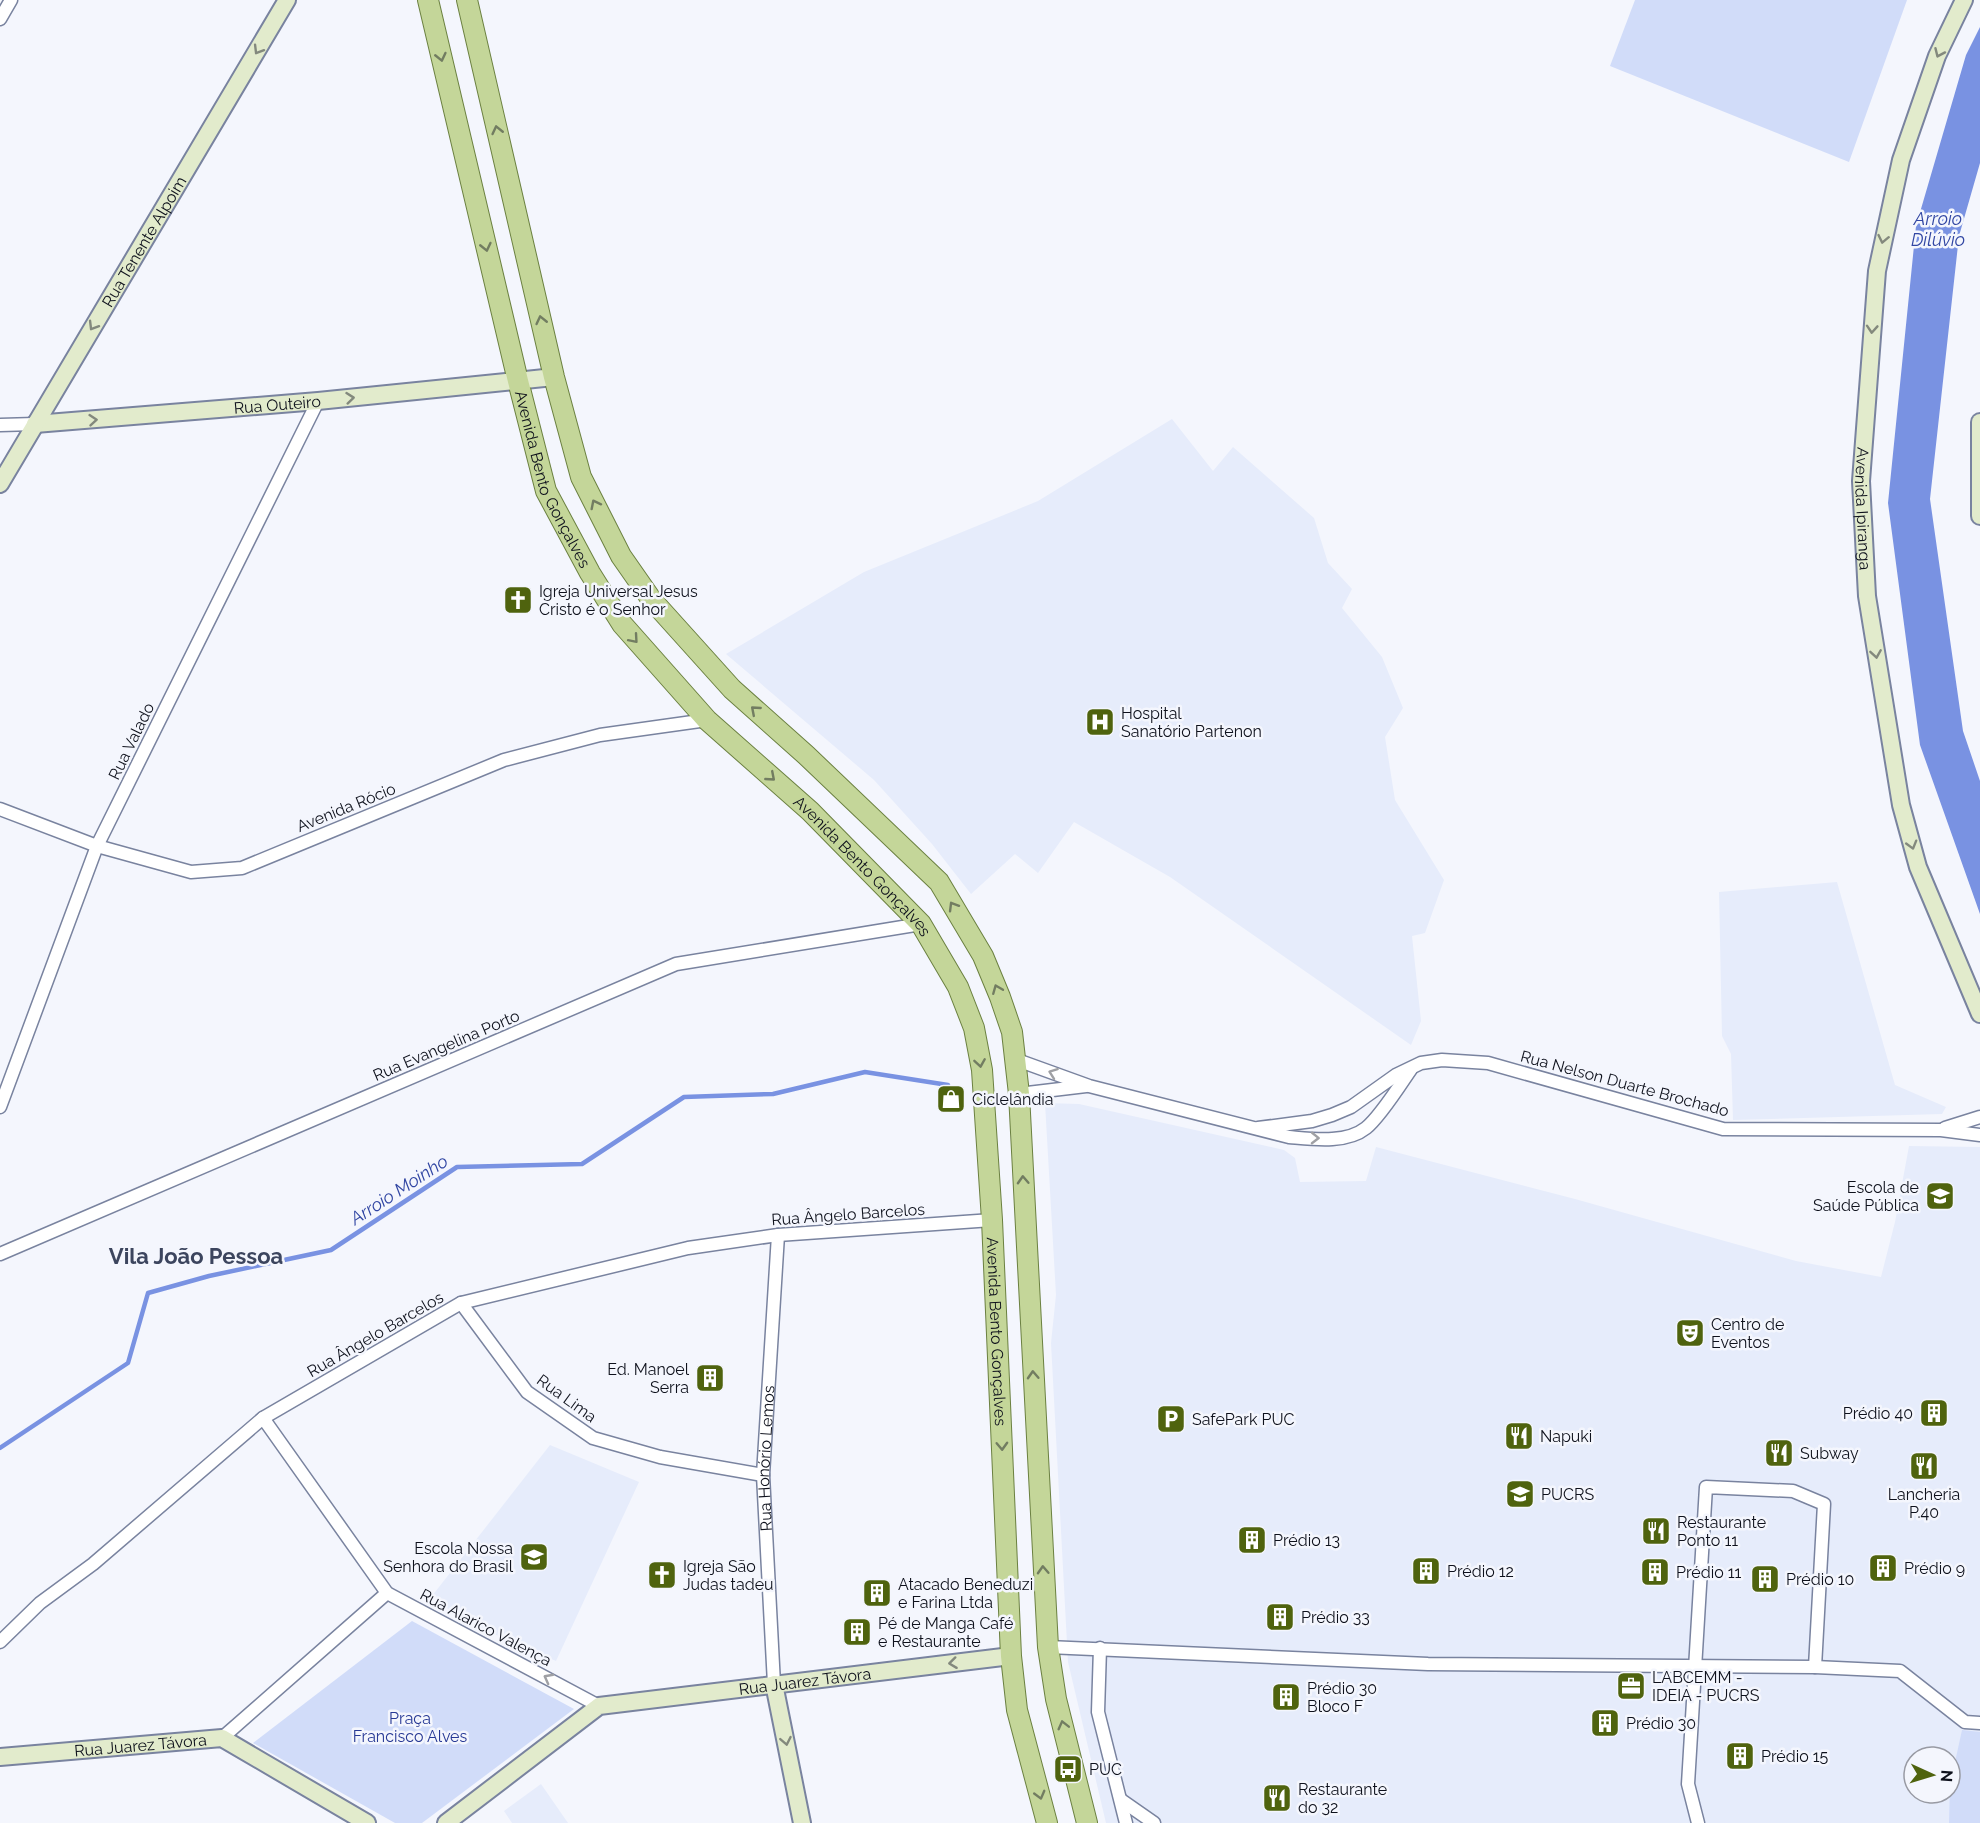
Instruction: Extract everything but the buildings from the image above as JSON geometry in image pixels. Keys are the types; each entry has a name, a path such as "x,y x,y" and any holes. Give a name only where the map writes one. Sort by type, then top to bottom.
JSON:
{"main road":[{"name":"Avenida Bento Gonçalves","path":"428,0 546,491 590,573 622,624 707,720 810,811 921,924 958,987 974,1028 982,1070 992,1220 1011,1656 1017,1710 1047,1823"},
{"name":"Avenida Bento Gonçalves","path":"467,0 554,377 581,477 621,556 651,599 732,689 806,755 939,882 983,956 1012,1032 1017,1060 1019,1094 1048,1647 1056,1699 1087,1823"}],"street":[{"path":"0,19 11,0"},
{"name":"Rua Tenente Alpoim","path":"0,484 287,0"},
{"name":"Avenida Ipiranga","path":"1964,0 1937,56 1901,160 1876,271 1861,481 1867,596 1900,805 1918,867 1980,1014"},
{"name":"Rua Outeiro","path":"0,425 318,401 554,377"},
{"name":"Rua Valado","path":"0,1107 97,846 318,401"},
{"path":"1980,422 1978,445 1980,516"},
{"name":"Avenida Rócio","path":"0,809 97,846 191,872 242,868 504,760 600,735 707,720"},
{"name":"Rua Evangelina Porto","path":"0,1254 676,964 921,924"},
{"name":"Rua Nelson Duarte Brochado","path":"1017,1060 1089,1086 1289,1137 1321,1139 1346,1137 1365,1128 1412,1068"},
{"name":"Rua Nelson Duarte Brochado","path":"1258,1128 1312,1121 1332,1115 1351,1107 1396,1074 1429,1061 1488,1063 1723,1129 1941,1130 1980,1135"},
{"name":"Rua Nelson Duarte Brochado","path":"1019,1094 1089,1086"},
{"name":"Rua Nelson Duarte Brochado","path":"1941,1130 1980,1117"},
{"name":"Rua Ângelo Barcelos","path":"0,1642 40,1603 93,1564 263,1418 461,1303 688,1248 778,1235 992,1220"},
{"name":"Rua Honório Lemos","path":"778,1235 763,1475 774,1684 802,1823"},
{"name":"Rua Lima","path":"461,1303 527,1392 593,1438 660,1457 763,1475"},
{"name":"Rua Alarico Valença","path":"263,1418 387,1593 599,1706"},
{"path":"1698,1823 1688,1784 1706,1487 1793,1491 1824,1504 1815,1667"},
{"path":"222,1738 387,1593"},
{"path":"1048,1647 1428,1664 1696,1668 1815,1667 1900,1671 1965,1722 1980,1723"},
{"path":"1100,1648 1098,1712 1126,1823"},
{"name":"Rua Juarez Távora","path":"599,1706 1011,1656"},
{"path":"446,1823 599,1706"},
{"name":"Rua Juarez Távora","path":"0,1757 222,1738 367,1823"},
{"path":"1121,1800 1154,1823"}],"shaded area":[{"name":"Hospital Sanatório Partenon","path":"1172,419 1213,471 1233,447 1314,518 1328,563 1352,589 1342,608 1382,657 1403,708 1385,737 1395,800 1444,880 1425,933 1412,936 1421,1021 1411,1045 1170,877 1074,822 1038,873 1015,854 971,894 932,844 874,780 726,654 864,572 1038,501"},
{"path":"1837,882 1895,1085 1946,1107 1942,1114 1733,1120 1731,1054 1722,1036 1719,892"},
{"name":"PUCRS","path":"1045,1103 1079,1104 1284,1150 1295,1158 1300,1182 1366,1181 1376,1147 1575,1199 1796,1261 1881,1277 1895,1222 1909,1146 1980,1147 1980,1823 1106,1823 1068,1662 1051,1343 1056,1295"},
{"name":"Escola Nossa Senhora do Brasil","path":"550,1445 639,1482 556,1661 462,1620 432,1596"},
{"path":"541,1784 568,1823 512,1823 504,1811"}],"green space":[{"path":"1635,0 1907,0 1849,162 1610,66"},
{"name":"Praça Francisco Alves","path":"412,1621 574,1709 422,1823 395,1823 253,1743"},
{"path":"1962,1730 1980,1732 1980,1823 1949,1823 1949,1805 1962,1805 1962,1745 1959,1745"}],"water":[{"name":"Arroio Dilúvio","path":"1980,27 1980,163 1959,236 1930,499 1963,731 1980,781 1980,914 1920,745 1888,503 1916,226 1966,55"}],"waterway":[{"name":"Arroio Moinho","path":"0,1448 128,1363 148,1293 209,1276 331,1250 457,1167 582,1164 684,1097 773,1094 865,1072 948,1085"}],"place":[{"name":"Igreja Universal Jesus Cristo é o Senhor","path":"518,600"},
{"name":"Hospital Sanatório Partenon","path":"1100,722"},
{"name":"Ciclelândia","path":"951,1099"},
{"name":"Escola de Saúde Pública","path":"1940,1196"},
{"name":"Centro de Eventos","path":"1690,1333"},
{"name":"Ed. Manoel Serra","path":"710,1378"},
{"name":"Prédio 40","path":"1934,1413"},
{"name":"SafePark PUC","path":"1171,1419"},
{"name":"Napuki","path":"1519,1436"},
{"name":"Subway","path":"1779,1453"},
{"name":"Lancheria P.40","path":"1924,1466"},
{"name":"PUCRS","path":"1520,1494"},
{"name":"Restaurante Ponto 11","path":"1656,1531"},
{"name":"Prédio 13","path":"1252,1540"},
{"name":"Escola Nossa Senhora do Brasil","path":"534,1557"},
{"name":"Prédio 9","path":"1883,1568"},
{"name":"Prédio 12","path":"1426,1571"},
{"name":"Prédio 11","path":"1655,1572"},
{"name":"Igreja São Judas tadeu","path":"662,1575"},
{"name":"Prédio 10","path":"1765,1579"},
{"name":"Atacado Beneduzi e Farina Ltda","path":"877,1593"},
{"name":"Prédio 33","path":"1280,1617"},
{"name":"Pé de Manga Café e Restaurante","path":"857,1632"},
{"name":"LABCEMM - IDEIA - PUCRS","path":"1631,1686"},
{"name":"Prédio 30 Bloco F","path":"1286,1697"},
{"name":"Prédio 30","path":"1605,1723"},
{"name":"Prédio 15","path":"1740,1756"},
{"name":"PUC","path":"1068,1769"},
{"name":"Restaurante do 32","path":"1277,1798"}],"district":[{"name":"Vila João Pessoa","path":"196,1256"}]}
